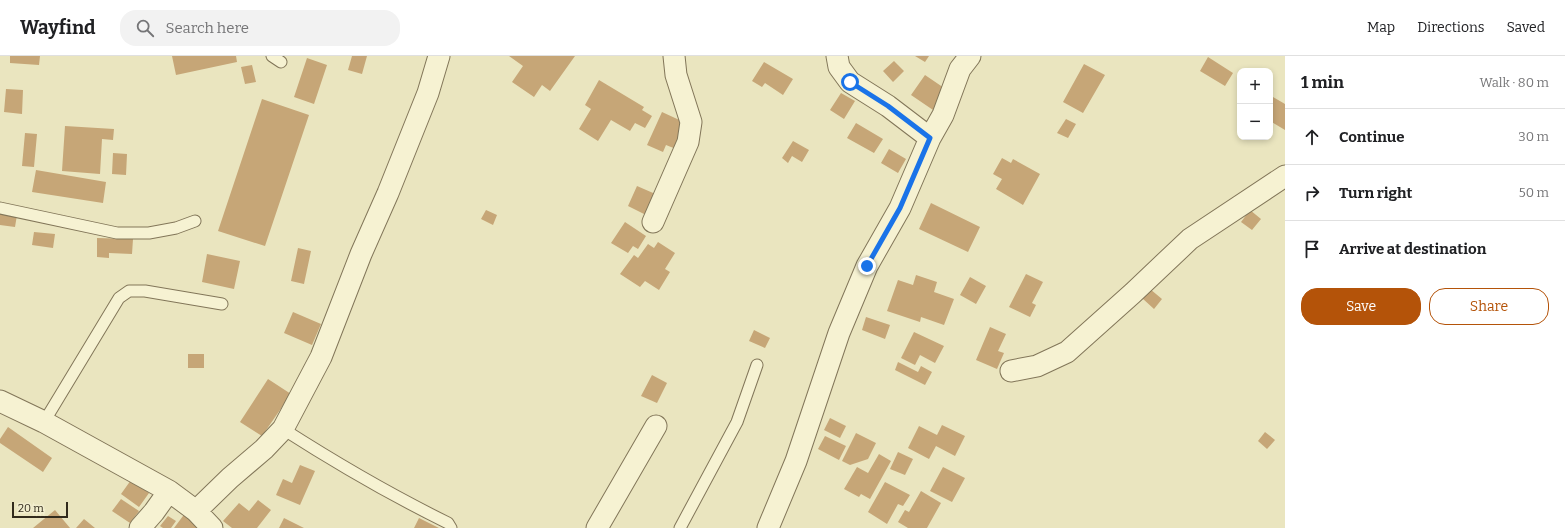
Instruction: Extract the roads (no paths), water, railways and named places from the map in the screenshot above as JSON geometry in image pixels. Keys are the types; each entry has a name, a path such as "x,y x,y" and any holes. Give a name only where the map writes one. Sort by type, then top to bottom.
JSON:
{"street":[{"path":"196,511 230,478 264,449 283,429 321,357 361,254 388,193 428,93 439,56"},
{"path":"653,222 688,142 691,122 676,75 674,56"},
{"path":"837,56 839,67 850,82 888,106 930,138"},
{"path":"768,528 796,460 842,326 867,266 900,208 930,138 943,115 960,70 970,56"},
{"path":"1011,371 1037,366 1067,352 1133,293 1190,239 1285,176"},
{"path":"0,401 44,422 169,491 196,511 212,528"},
{"path":"597,528 656,426"},
{"path":"140,528 169,491"}],"lane":[{"path":"0,208 117,233 149,233 176,228 195,221"},
{"path":"44,422 119,298 129,291 144,291 222,304"},
{"path":"680,528 737,422 758,365"},
{"path":"283,429 335,462 412,505 448,523 451,528"}]}
